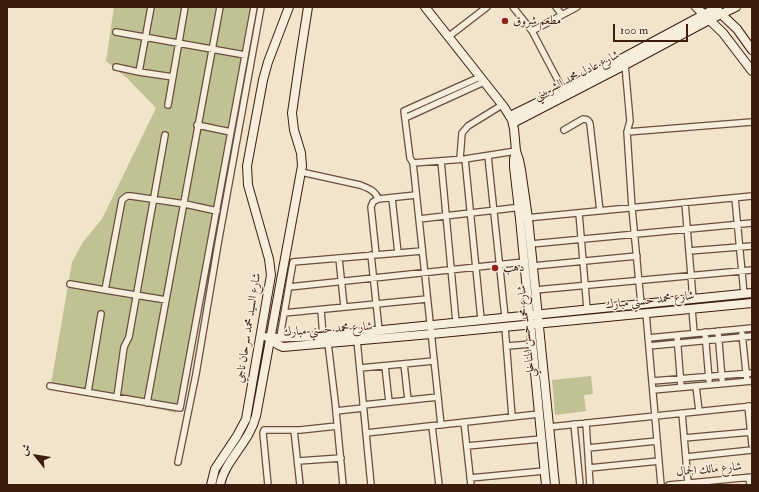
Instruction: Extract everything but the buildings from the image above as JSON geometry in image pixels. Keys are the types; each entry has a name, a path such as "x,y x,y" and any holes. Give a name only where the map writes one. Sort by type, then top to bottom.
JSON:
{"street":[{"path":"139,72 151,7"},
{"path":"168,105 185,7"},
{"path":"147,403 197,125 220,7"},
{"path":"50,386 180,408 254,7"},
{"path":"178,462 196,374 261,7"},
{"name":"شارع السيد محمد سرحان ناجي","path":"211,485 215,469 238,436 246,419 271,275 270,264 248,185 247,166 263,80 268,62 290,7"},
{"name":"شارع السيد محمد سرحان ناجي","path":"220,485 225,470 248,435 256,416 301,172 301,153 294,130 292,114 308,7"},
{"path":"425,7 511,119"},
{"path":"513,7 532,31 563,90"},
{"path":"556,7 562,15"},
{"path":"532,31 577,7"},
{"path":"696,7 723,33 752,71"},
{"name":"شارع عادل محمد الشربيني","path":"511,119 624,65 717,9 736,7"},
{"path":"448,37 483,8"},
{"path":"717,9 749,39 752,50"},
{"name":"شارع عادل محمد الشربيني","path":"511,119 563,90 586,82 706,17"},
{"path":"116,32 245,55"},
{"path":"624,65 630,121 627,132 632,208 641,304"},
{"path":"116,67 173,77"},
{"path":"441,425 413,163 410,158 404,110 443,97 482,80"},
{"path":"405,118 443,97"},
{"path":"481,319 470,213 462,159 462,133 468,126 502,106"},
{"name":"شارع محمد حسن المناخلي","path":"511,119 514,129 516,151 521,165 522,207 531,244 555,485"},
{"path":"564,130 583,119 589,121 600,211"},
{"path":"627,132 752,122"},
{"path":"197,125 231,132"},
{"path":"117,397 124,347 129,337 165,135"},
{"path":"413,163 488,156 516,151"},
{"path":"488,156 505,317"},
{"path":"441,161 456,322"},
{"path":"301,172 360,185 377,195 378,199"},
{"path":"379,330 374,278 371,207 373,202 378,199 416,195"},
{"path":"105,290 122,200 127,196 183,204 217,211"},
{"path":"524,219 752,196"},
{"path":"392,198 398,253"},
{"path":"735,198 742,271 748,293"},
{"path":"684,203 693,299"},
{"path":"419,219 522,207"},
{"path":"579,213 587,309"},
{"name":"شارع محمد حسن المناخلي","path":"524,219 524,262 546,485"},
{"path":"531,244 752,223"},
{"path":"211,242 218,244"},
{"path":"689,252 752,246"},
{"path":"280,337 293,262 422,251"},
{"path":"533,266 637,256"},
{"path":"339,258 344,307"},
{"path":"289,287 524,262"},
{"path":"535,290 752,270"},
{"path":"70,284 166,300"},
{"name":"شارع محمد حسني مبارك","path":"270,338 323,336 748,293"},
{"path":"284,313 427,299"},
{"path":"679,300 680,310"},
{"name":"شارع محمد حسني مبارك","path":"270,338 275,344 283,347 752,303"},
{"path":"692,309 694,334"},
{"path":"321,310 323,336"},
{"path":"646,313 661,485"},
{"path":"88,392 101,314"},
{"path":"505,327 512,417"},
{"path":"648,338 752,328"},
{"path":"652,390 749,381 742,329"},
{"path":"718,331 723,383"},
{"path":"705,332 709,384"},
{"path":"677,335 682,387"},
{"path":"260,336 270,338"},
{"path":"648,346 752,336"},
{"path":"357,340 371,485"},
{"path":"328,343 343,485"},
{"path":"507,346 532,344"},
{"path":"360,368 434,361"},
{"path":"404,364 408,400"},
{"path":"385,366 389,402"},
{"path":"652,382 749,373"},
{"path":"696,386 698,411"},
{"path":"336,411 389,402 438,397"},
{"path":"549,427 750,406 752,445"},
{"path":"682,413 688,483"},
{"path":"366,433 539,414"},
{"path":"464,422 471,485"},
{"path":"586,423 590,485"},
{"path":"574,424 580,485"},
{"path":"268,485 263,432 265,430 294,430 337,426"},
{"path":"432,426 439,485"},
{"path":"294,430 300,485"},
{"path":"684,438 751,432"},
{"path":"467,446 541,439"},
{"path":"588,448 657,441"},
{"path":"686,457 752,450"},
{"path":"298,461 340,458"},
{"path":"589,468 659,460"},
{"path":"470,478 544,471"},
{"path":"750,477 750,485"},
{"name":"شارع مالك الجمال","path":"669,485 723,482 750,477"}],"green space":[{"path":"114,7 250,7 176,413 51,384 72,262 83,242 102,219 156,108 128,79 106,61"},
{"path":"591,376 593,394 584,395 586,411 555,415 552,380"}],"place":[{"name":"مطعم شروق","path":"505,21"},
{"name":"دهب","path":"495,268"}]}
